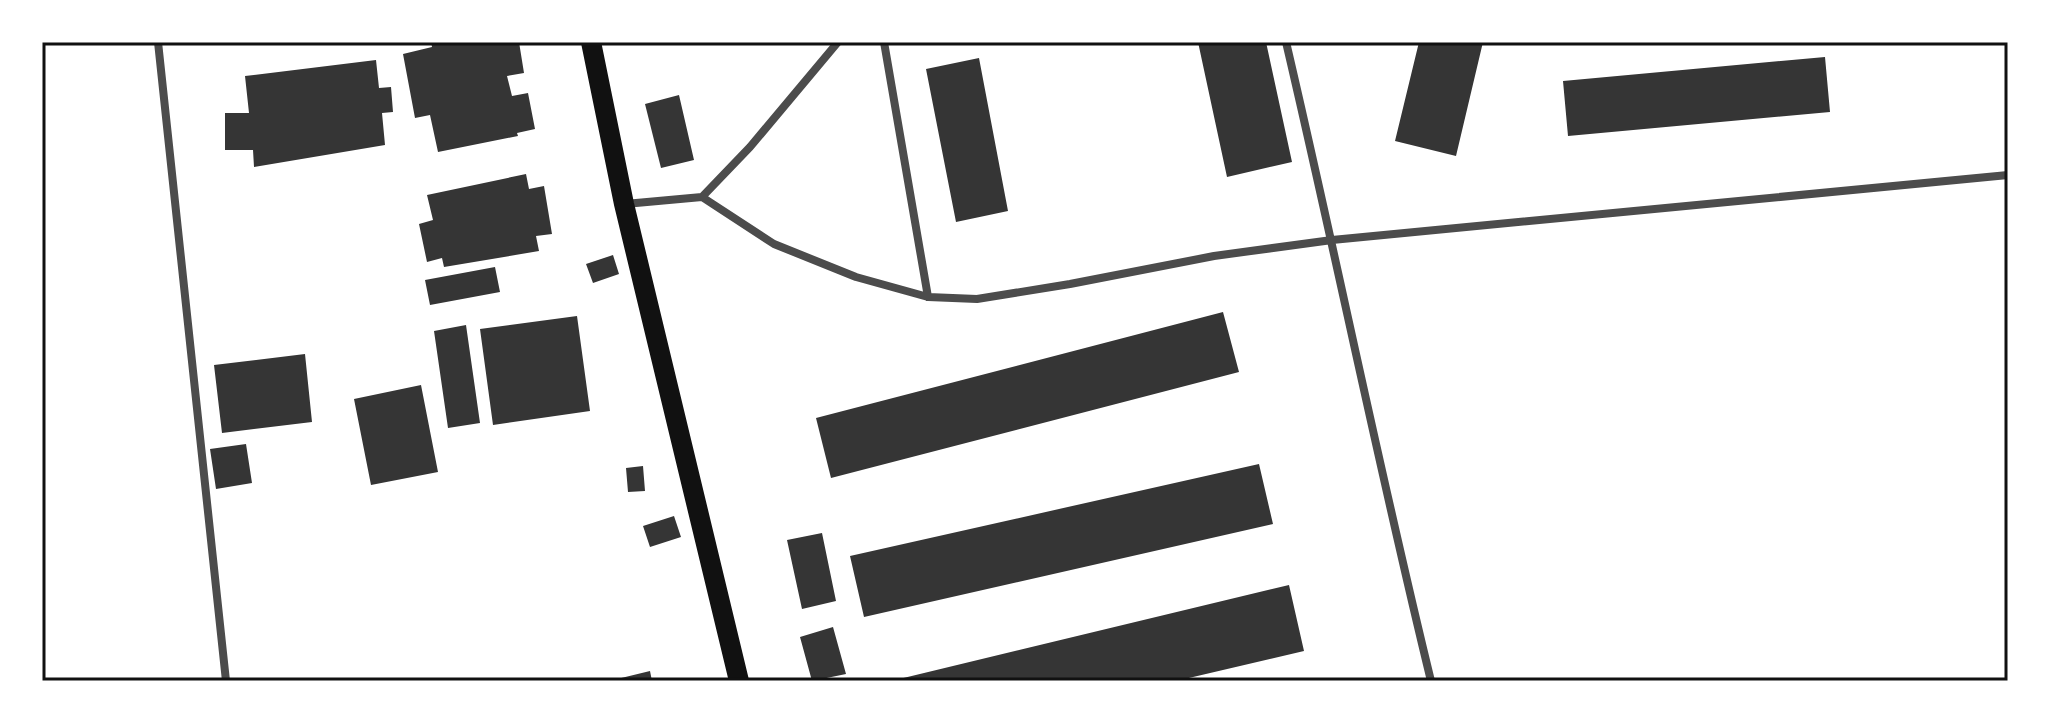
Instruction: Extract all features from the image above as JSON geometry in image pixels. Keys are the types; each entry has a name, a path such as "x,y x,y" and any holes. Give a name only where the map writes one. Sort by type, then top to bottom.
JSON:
{"main road":[{"path":"591,42 624,204 739,681"}],"street":[{"path":"158,42 226,681"},
{"path":"702,197 750,147 838,42"},
{"path":"884,42 928,297"},
{"path":"1286,42 1392,521 1431,681"},
{"path":"624,204 702,197 774,244 856,277 928,297 977,299 1214,256 1332,240 2008,175"}],"building":[{"path":"431,42 519,42 524,73 507,76 512,96 528,93 535,129 517,133 518,136 438,152 430,115 415,118 403,54 432,47"},
{"path":"1198,42 1266,42 1292,162 1227,177"},
{"path":"1419,42 1483,42 1456,156 1395,141"},
{"path":"1825,57 1830,112 1568,136 1563,81"},
{"path":"979,58 1008,211 956,222 926,69"},
{"path":"376,60 379,88 391,87 393,112 382,113 385,145 254,167 253,150 225,150 225,113 249,113 245,76"},
{"path":"679,95 694,160 661,168 645,104"},
{"path":"526,174 529,189 544,186 552,234 536,236 539,251 444,267 442,258 427,262 419,224 433,220 427,195"},
{"path":"613,255 619,274 593,283 586,264"},
{"path":"495,267 500,292 430,305 425,280"},
{"path":"1223,312 1239,372 831,478 816,418"},
{"path":"577,316 590,411 493,425 480,329"},
{"path":"466,325 480,423 448,428 434,331"},
{"path":"305,354 312,422 222,433 214,365"},
{"path":"421,385 438,472 371,485 354,399"},
{"path":"246,444 252,483 216,489 210,449"},
{"path":"1259,464 1273,524 864,617 850,556"},
{"path":"643,466 645,491 628,492 626,468"},
{"path":"674,516 681,537 650,547 643,526"},
{"path":"822,533 836,601 802,609 787,540"},
{"path":"1289,585 1304,651 1176,681 891,681"},
{"path":"833,627 846,674 812,681 800,637"},
{"path":"650,671 652,681 613,681 613,680"}]}
